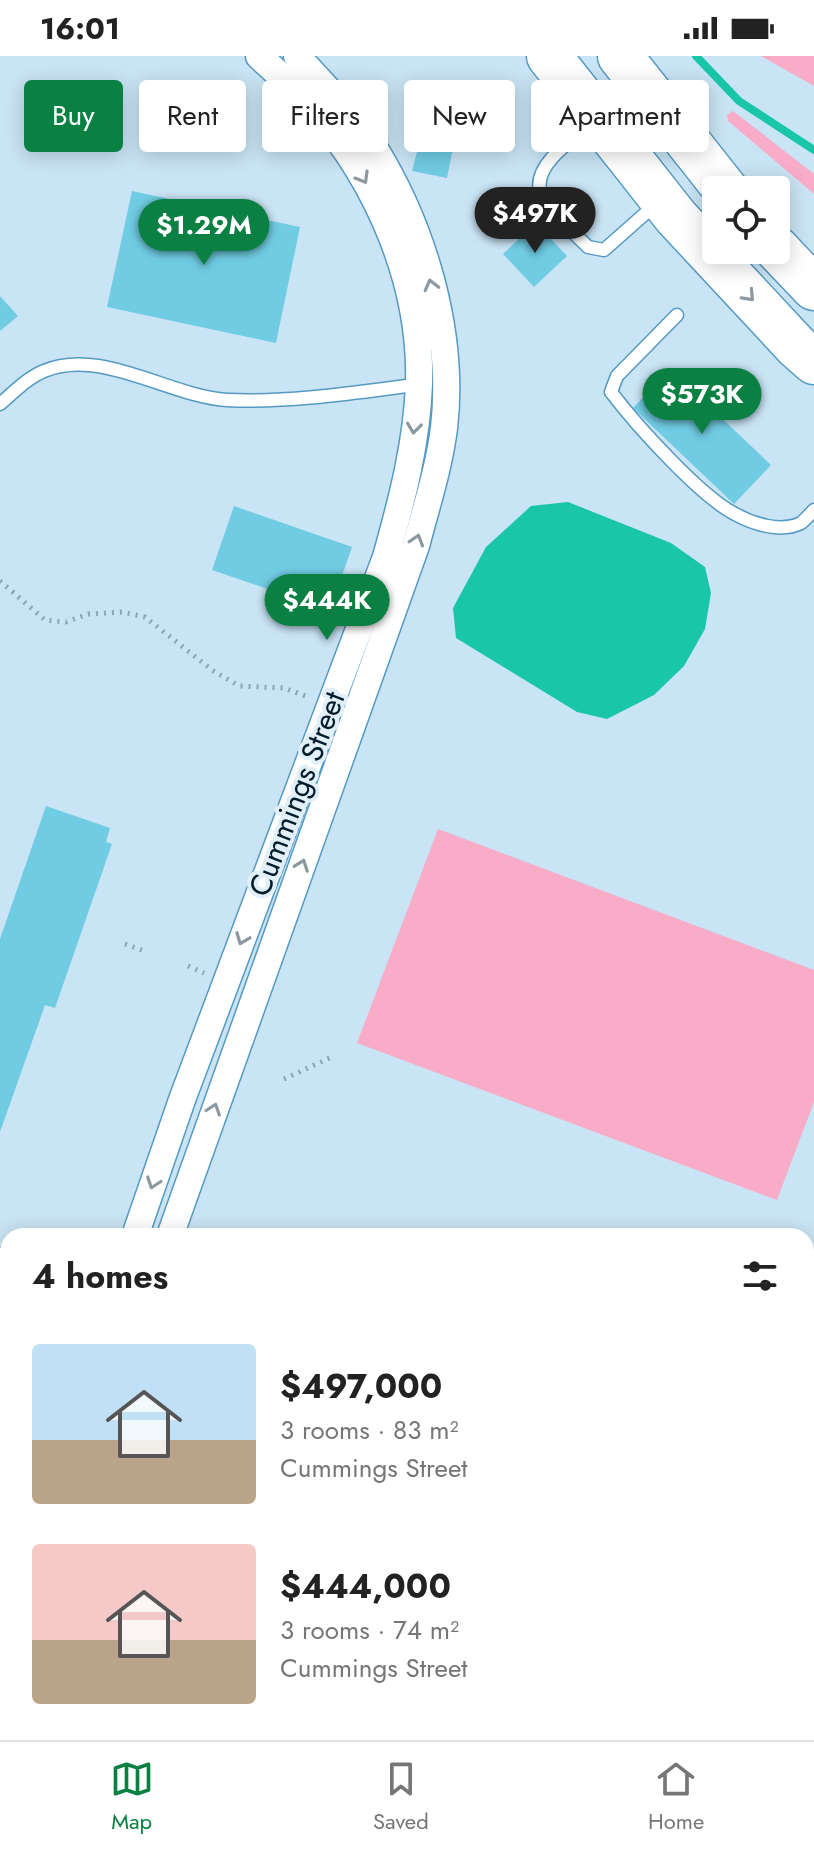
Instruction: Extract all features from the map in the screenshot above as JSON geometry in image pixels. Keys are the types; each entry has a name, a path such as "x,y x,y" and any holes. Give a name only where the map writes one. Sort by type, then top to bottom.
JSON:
{"highway":[{"path":"549,56 567,80"},
{"path":"620,56 715,176"},
{"path":"624,152 662,199 814,362"},
{"path":"790,263 814,288"}],"street":[{"name":"Cummings Street","path":"138,1228 183,1097 386,557 408,471 419,384 414,319 404,270 369,187 344,147 314,109 259,56"},
{"name":"Cummings Street","path":"173,1228 416,546 444,428 443,344 432,288 416,234 374,148 347,110 297,56"}],"lane":[{"path":"558,152 550,158 540,180 542,199 594,250 604,250 662,199"},
{"path":"677,315 617,376 611,392 629,416 701,488 733,514 768,526 784,526 801,523 814,510"},
{"path":"0,404 40,372 60,365 81,363 101,366 196,395 222,399 275,399 445,380"}],"path":[{"path":"0,581 45,620 66,622 88,614 123,612 145,617 212,670 239,686 284,688 312,698"},
{"path":"125,944 147,952"},
{"path":"188,966 208,975"},
{"path":"284,1079 334,1056"}],"shaded area":[{"path":"761,56 814,56 814,86"},
{"path":"733,111 814,174 814,194 728,121 727,115"},
{"path":"568,502 671,543 705,567 711,593 705,629 684,666 654,695 607,719 577,712 456,638 453,608 486,547 531,506"},
{"path":"438,829 814,970 814,1102 777,1200 357,1043"}],"building":[{"path":"417,152 454,152 447,178 412,171"},
{"path":"132,191 300,227 276,343 107,307"},
{"path":"536,223 567,256 534,287 503,254"},
{"path":"0,296 18,316 0,331"},
{"path":"670,369 771,465 734,504 633,408"},
{"path":"234,506 352,547 330,610 212,570"},
{"path":"46,806 110,828 106,842 112,844 55,1008 45,1005 0,1132 0,939"}],"waterway":[{"path":"696,56 739,101 814,150"}]}
